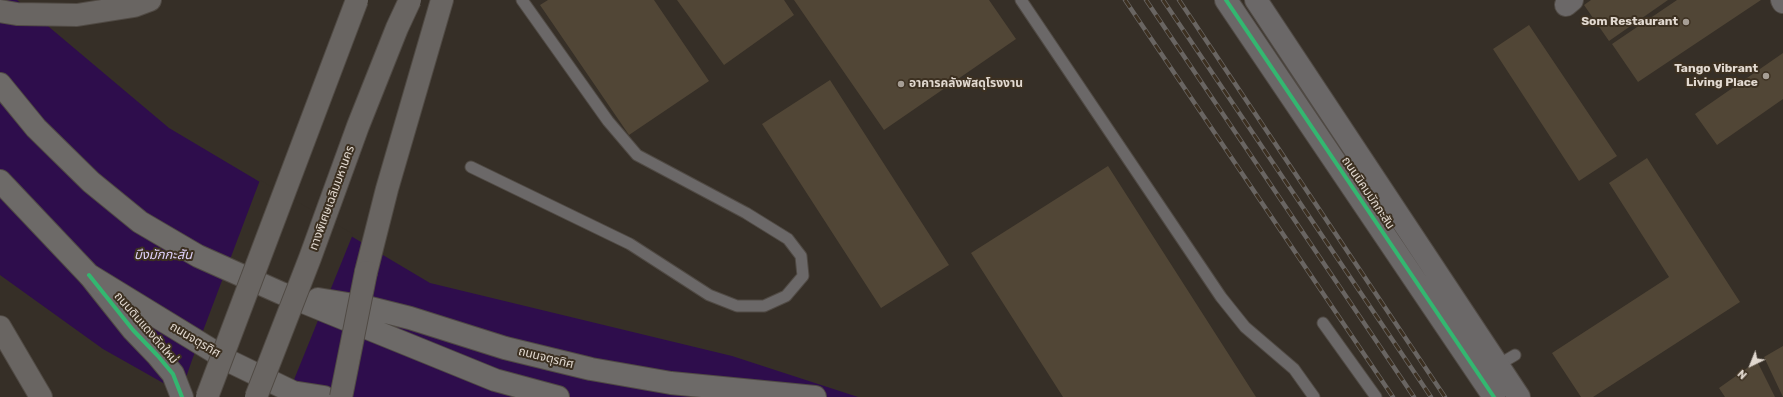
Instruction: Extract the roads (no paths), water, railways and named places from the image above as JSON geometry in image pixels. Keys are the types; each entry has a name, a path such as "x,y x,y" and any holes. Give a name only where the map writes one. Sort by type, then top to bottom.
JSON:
{"highway":[{"path":"0,11 17,14 77,15 134,6 150,0"},
{"path":"207,397 357,0"},
{"name":"ทางพิเศษเฉลิมมหานคร","path":"256,397 310,258 358,126 397,28 410,0"},
{"path":"341,397 366,272 387,189 442,0"},
{"path":"0,327 42,397"}],"main road":[{"name":"ถนนจตุรทิศ","path":"0,84 36,128 91,182 140,222 198,256 281,293 495,380 558,397"},
{"name":"ถนนจตุรทิศ","path":"0,181 89,275 231,362 298,394 324,397"},
{"name":"ถนนจตุรทิศ","path":"281,293 366,307 402,316 505,348 591,370 672,382 815,397"}],"street":[{"name":"ถนนนิคมมักกะสัน","path":"1226,0 1494,397"},
{"name":"ถนนนิคมมักกะสัน","path":"1256,0 1507,360 1519,397"},
{"name":"ถนนดินแดงตัดใหม่","path":"89,275 133,330 173,374 182,397"}],"lane":[{"path":"471,167 630,244 708,295 737,306 764,306 786,296 803,276 801,256 788,239 746,213 637,155 608,121 523,0"},
{"path":"1021,0 1222,297 1245,327 1294,369 1314,397"},
{"path":"1323,323 1376,397"}],"water":[{"name":"บึงมักกะสัน","path":"0,0 17,0 169,128 430,283 732,356 858,397 188,397 103,349 0,275"}],"railway":[{"path":"1125,0 1393,397"},
{"path":"1146,0 1414,397"},
{"path":"1163,0 1431,397"},
{"path":"1179,0 1445,397"}],"place":[{"name":"Som Restaurant","path":"1686,22"},
{"name":"Tango Vibrant Living Place","path":"1766,76"},
{"name":"อาคารคลังพัสดุโรงงาน","path":"901,84"}]}
